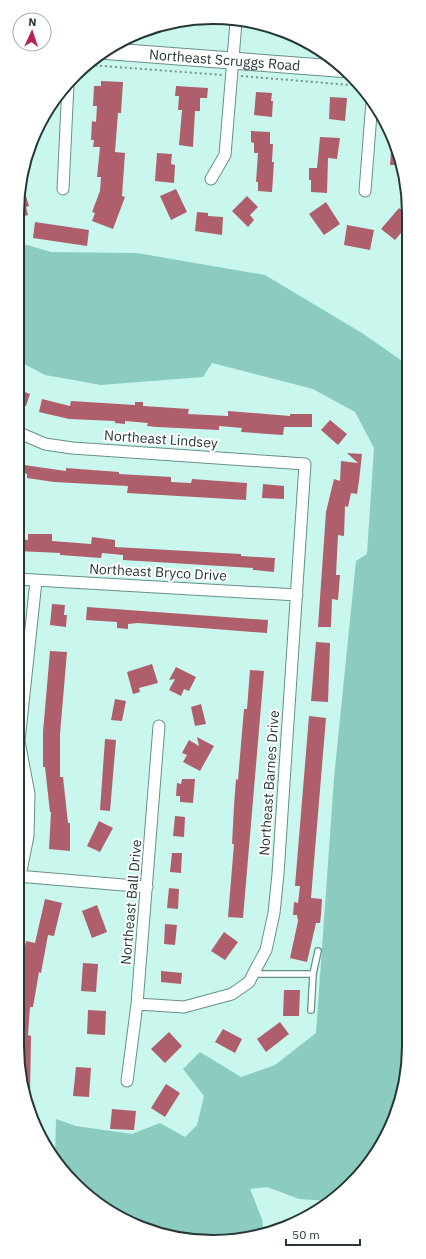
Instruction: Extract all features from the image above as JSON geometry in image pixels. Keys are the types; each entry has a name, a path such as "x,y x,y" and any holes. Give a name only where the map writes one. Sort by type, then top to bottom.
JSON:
{"street":[{"path":"211,179 225,155 236,26"},
{"name":"Northeast Scruggs Road","path":"115,52 233,62 335,68"},
{"path":"63,189 68,92"},
{"path":"365,190 371,110"},
{"name":"Northeast Lindsey","path":"24,435 45,444 72,448 305,464"},
{"name":"Northeast Barnes Drive","path":"137,1004 184,1007 203,1003 237,992 249,982 266,950 274,913 305,464"},
{"name":"Northeast Bryco Drive","path":"24,580 297,595"},
{"path":"24,694 36,581"},
{"name":"Northeast Ball Drive","path":"127,1081 137,1004 160,726"},
{"path":"24,768 29,794 28,836 24,854"},
{"path":"24,876 147,887"}],"lane":[{"path":"311,1010 313,974 318,951"},
{"path":"254,974 313,974"}],"green space":[{"path":"24,244 51,252 137,253 265,275 362,333 402,361 402,1058 400,1071 396,1095 383,1130 355,1171 328,1196 322,1200 299,1199 267,1187 250,1189 262,1219 262,1229 225,1235 201,1235 164,1229 129,1216 118,1210 88,1188 63,1161 55,1150 56,1119 76,1126 132,1134 160,1123 185,1137 197,1125 204,1096 183,1069 200,1052 241,1077 275,1065 316,1033 334,778 356,561 367,554 374,448 355,412 313,389 212,363 203,377 101,385 45,375 24,364"}],"building":[{"path":"101,81 123,82 121,113 118,113 115,152 125,153 122,196 125,197 113,229 92,221 95,213 92,212 100,191 101,177 97,177 100,147 93,147 94,140 91,140 92,121 96,122 97,106 93,106 94,86 101,86"},
{"path":"176,86 208,88 207,98 200,98 200,111 195,111 193,147 179,145 182,110 178,110 179,96 175,96"},
{"path":"256,92 272,93 272,117 254,115"},
{"path":"330,97 347,98 345,121 329,119"},
{"path":"251,131 270,132 270,144 273,144 272,162 274,162 272,192 258,191 258,182 256,182 258,153 254,153 254,143 251,142"},
{"path":"320,137 340,138 337,159 328,158 327,193 311,192 311,180 309,180 309,168 317,168"},
{"path":"391,150 396,165 390,165"},
{"path":"157,153 172,154 171,164 175,165 174,183 155,181"},
{"path":"176,189 187,212 171,220 160,196"},
{"path":"25,194 29,206 26,207 28,215 24,216"},
{"path":"247,196 258,207 250,215 254,220 248,227 232,211"},
{"path":"326,202 340,224 324,235 309,214"},
{"path":"399,208 402,210 402,232 395,240 381,229"},
{"path":"197,212 208,213 208,216 223,217 222,235 195,231"},
{"path":"35,222 89,230 87,246 33,238"},
{"path":"347,225 374,230 370,250 344,245"},
{"path":"24,392 30,394 26,406 24,405"},
{"path":"42,399 70,406 71,401 135,405 135,402 143,402 143,406 189,409 188,414 228,416 228,411 290,416 290,414 312,414 312,427 284,427 283,435 241,432 242,428 219,426 219,430 157,427 147,426 148,423 125,421 125,424 115,423 115,421 69,419 39,412"},
{"path":"330,420 347,434 338,445 321,430"},
{"path":"347,453 362,454 357,494 351,493 348,507 345,506 344,536 338,535 336,575 340,575 338,600 332,599 331,627 318,627 326,512 334,479 340,481 341,461 358,463"},
{"path":"24,465 66,471 66,468 119,472 119,474 171,477 171,482 191,483 192,479 247,483 246,500 127,493 128,486 54,482 27,478 27,474 24,473"},
{"path":"263,484 284,486 284,499 262,498"},
{"path":"28,534 52,534 52,541 91,544 92,537 115,540 115,547 241,554 241,556 275,558 274,572 253,570 253,568 123,560 123,555 102,553 101,558 60,555 60,553 24,551 24,540 28,540"},
{"path":"52,604 65,605 64,615 67,615 66,627 50,625"},
{"path":"87,607 268,620 267,633 138,623 128,624 128,629 117,628 117,622 86,620"},
{"path":"316,642 330,643 328,702 311,701"},
{"path":"50,651 67,652 60,734 60,777 63,777 68,823 70,823 70,851 49,849 51,812 45,767 43,767 43,732"},
{"path":"152,664 158,683 139,688 140,692 133,694 127,672"},
{"path":"176,667 196,677 189,691 184,689 181,696 169,690 175,679 169,680"},
{"path":"250,670 264,671 243,918 228,917 234,844 232,844 236,779 238,780 244,709 247,709"},
{"path":"115,699 126,701 122,721 111,720"},
{"path":"201,704 206,724 195,726 191,707"},
{"path":"309,716 326,718 311,898 322,899 321,915 320,923 316,923 307,962 290,958 298,921 297,915 293,915 294,902 298,903 300,886 295,886"},
{"path":"197,737 214,746 200,771 183,762 187,755 182,753 189,740 199,746"},
{"path":"105,739 116,740 110,811 100,810"},
{"path":"182,779 195,779 193,803 180,802 180,796 176,796 177,783 181,784"},
{"path":"175,816 185,817 184,837 173,836"},
{"path":"99,821 113,828 100,852 87,846"},
{"path":"172,853 182,853 181,873 170,872"},
{"path":"169,888 179,889 178,909 167,908"},
{"path":"45,899 62,903 54,936 48,935 41,973 39,972 33,1007 30,1007 28,1035 31,1036 30,1095 24,1058 24,951 26,941 35,943"},
{"path":"97,905 107,932 92,938 82,911"},
{"path":"165,924 177,925 175,945 164,944"},
{"path":"224,932 238,942 225,960 211,951"},
{"path":"83,963 98,964 96,992 81,991"},
{"path":"161,971 182,973 181,984 161,982"},
{"path":"284,990 300,990 299,1016 283,1016"},
{"path":"88,1010 106,1011 105,1035 87,1034"},
{"path":"280,1022 289,1034 266,1052 257,1039"},
{"path":"223,1029 242,1039 235,1053 215,1042"},
{"path":"169,1032 182,1046 165,1063 151,1049"},
{"path":"76,1067 91,1068 89,1097 73,1096"},
{"path":"166,1084 180,1093 165,1117 151,1108"},
{"path":"112,1109 136,1111 134,1130 110,1129"}]}
